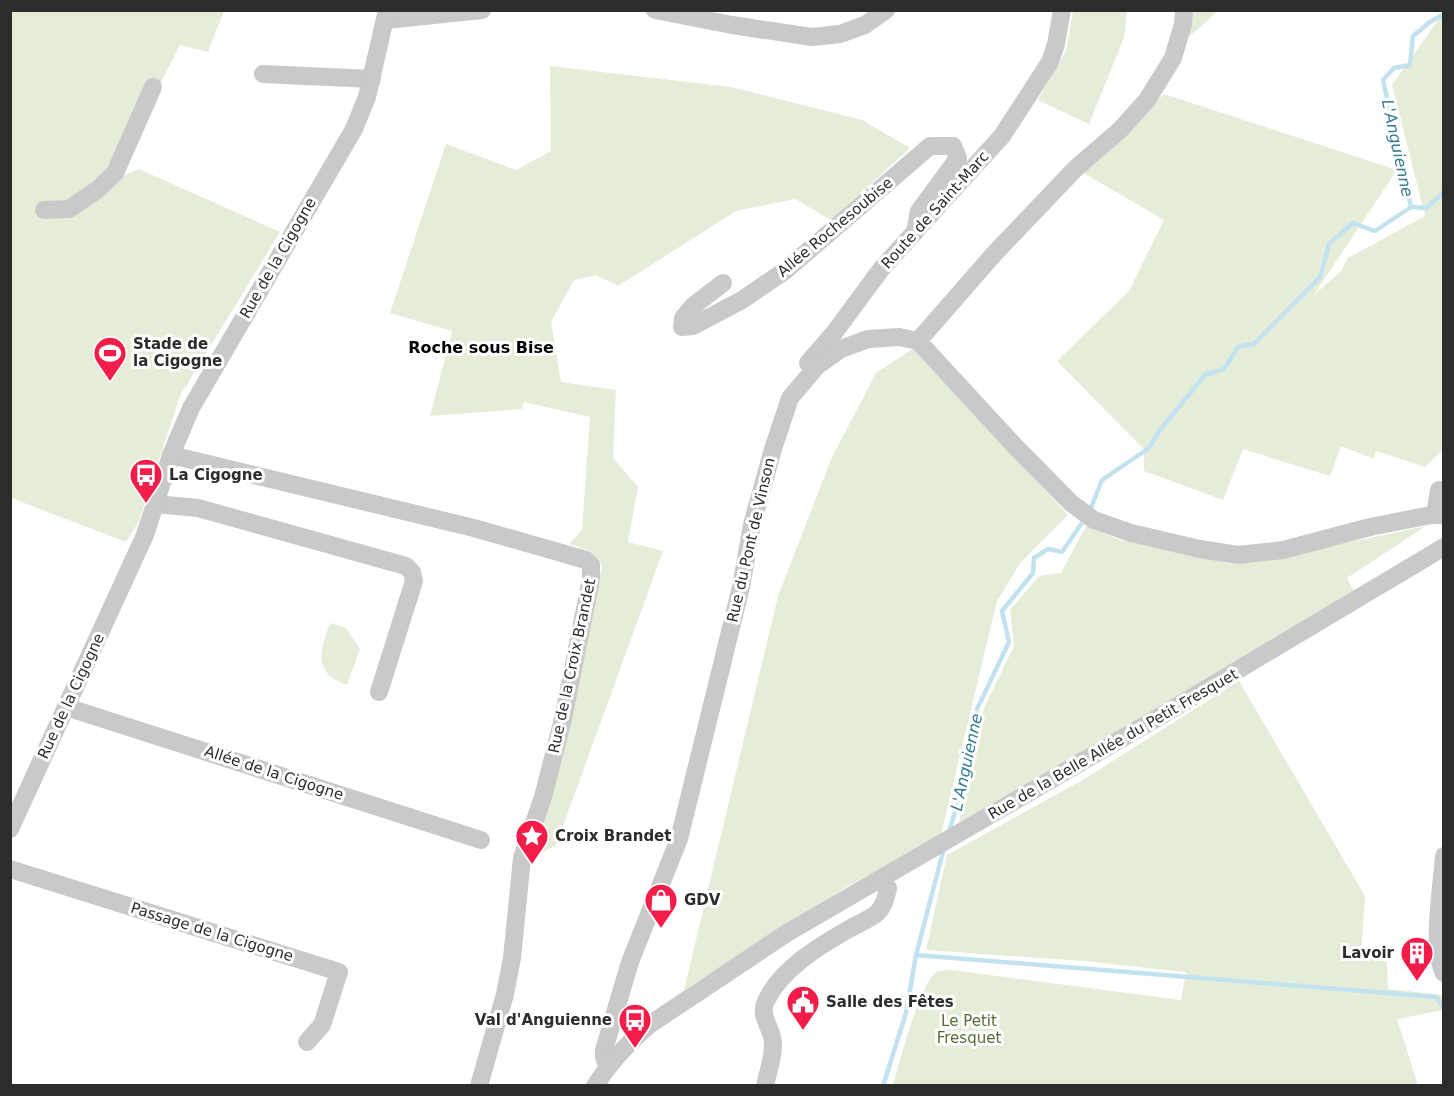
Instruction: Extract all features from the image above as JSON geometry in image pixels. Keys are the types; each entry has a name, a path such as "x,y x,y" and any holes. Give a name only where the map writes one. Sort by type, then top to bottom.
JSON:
{"street":[{"path":"386,15 482,10"},
{"path":"662,11 812,37 840,34 865,25 886,10"},
{"name":"Route de Saint-Marc","path":"790,398 793,380 834,333 882,268 1002,136 1050,62 1062,10"},
{"path":"1184,10 1183,24 1173,58 1147,100 1120,130 1076,168 994,254 918,341 1013,444 1087,515 1131,533 1238,555 1283,550 1370,527 1439,515 1439,490"},
{"name":"Rue de la Cigogne","path":"10,829 138,550 156,504 171,455 191,408 354,129 367,97 386,15"},
{"path":"263,74 372,79"},
{"path":"44,210 69,208 97,190 115,173 153,87"},
{"name":"Allée Rochesoubise","path":"723,283 693,306 683,318 682,327 693,326 742,300 786,270 930,146 953,146 958,158 919,210 915,232"},
{"name":"Rue du Pont de Vinson","path":"607,1066 604,1050 630,962 679,838 741,587 752,525 790,398 817,366 841,350 868,339 899,338 918,341"},
{"name":"Rue de la Croix Brandet","path":"171,455 474,528 585,560 591,565 591,579 563,719 543,797 522,858 512,958 505,994 479,1086"},
{"path":"156,504 198,508 406,566 412,572 414,581 379,692"},
{"name":"Rue de la Belle Allée du Petit Fresquet","path":"595,1086 607,1066 631,1040 649,1025 747,960 817,907 878,880 1443,548"},
{"name":"Allée de la Cigogne","path":"66,707 481,840"},
{"path":"1443,856 1438,936 1438,957 1443,973"},
{"name":"Passage de la Cigogne","path":"10,869 339,972 322,1025 307,1042"},
{"path":"765,1086 773,1045 772,1035 765,1022 763,1009 766,1001 779,982 806,956 877,913 885,902 888,888 878,880"},
{"path":"747,960 741,950 769,932 766,928"}],"green space":[{"path":"10,11 224,11 208,52 180,45 162,80 120,177 139,169 280,232 180,396 139,521 126,542 11,498"},
{"path":"1073,11 1127,11 1124,38 1089,124 1038,100 1066,51"},
{"path":"1190,11 1218,11 1189,37"},
{"path":"1443,13 1444,449 1425,467 1376,451 1374,459 1341,446 1330,476 1243,449 1223,500 1144,471 1144,449 1057,361 1129,291 1164,220 1080,171 1164,94 1397,170 1313,296 1341,271 1348,258 1425,216 1392,85"},
{"path":"550,66 731,87 862,120 910,148 831,220 795,199 736,211 618,286 596,275 574,280 551,322 561,382 616,390 613,458 638,487 628,542 663,551 556,845 532,858 556,774 602,566 590,551 569,544 582,530 590,417 524,402 522,409 430,416 452,331 390,313 446,144 516,170 551,151"},
{"path":"914,348 1068,515 1020,563 997,601 940,839 848,886 684,990 778,596 832,457 876,373"},
{"path":"1086,526 1120,540 1232,564 1256,562 1426,526 1347,578 1354,591 1230,666 959,823 984,708 1014,646 1010,610 1039,576 1061,573"},
{"path":"330,623 346,628 360,649 347,685 328,674 322,660"},
{"name":"Le Petit Fresquet","path":"1239,681 1365,896 1361,956 1387,962 1388,989 1443,995 1443,1010 1397,1019 1418,1085 893,1085 917,1006 930,979 938,971 951,970 1181,1000 1186,972 1084,961 926,950 947,855 1086,778"}],"waterway":[{"name":"L'Anguienne","path":"1089,513 1102,480 1149,448 1160,430 1205,375 1224,369 1238,347 1254,344 1320,277 1329,244 1353,223 1375,231 1411,207 1383,80 1394,68 1410,65 1413,36 1444,14"},
{"name":"L'Anguienne","path":"1411,207 1426,208 1444,192"},
{"name":"L'Anguienne","path":"949,832 968,768 977,709 1009,642 1002,611 1033,573 1034,558 1048,549 1062,552 1084,520"},
{"name":"L'Anguienne","path":"883,1086 906,1013 916,955 944,848"},
{"name":"L'Anguienne","path":"916,955 1436,997 1444,1008"}],"place":[{"name":"Stade de la Cigogne","path":"110,382"},
{"name":"La Cigogne","path":"146,504"},
{"name":"Croix Brandet","path":"532,865"},
{"name":"GDV","path":"661,929"},
{"name":"Lavoir","path":"1417,982"},
{"name":"Salle des Fêtes","path":"803,1031"},
{"name":"Val d'Anguienne","path":"635,1049"}],"district":[{"name":"Roche sous Bise","path":"481,347"}]}
